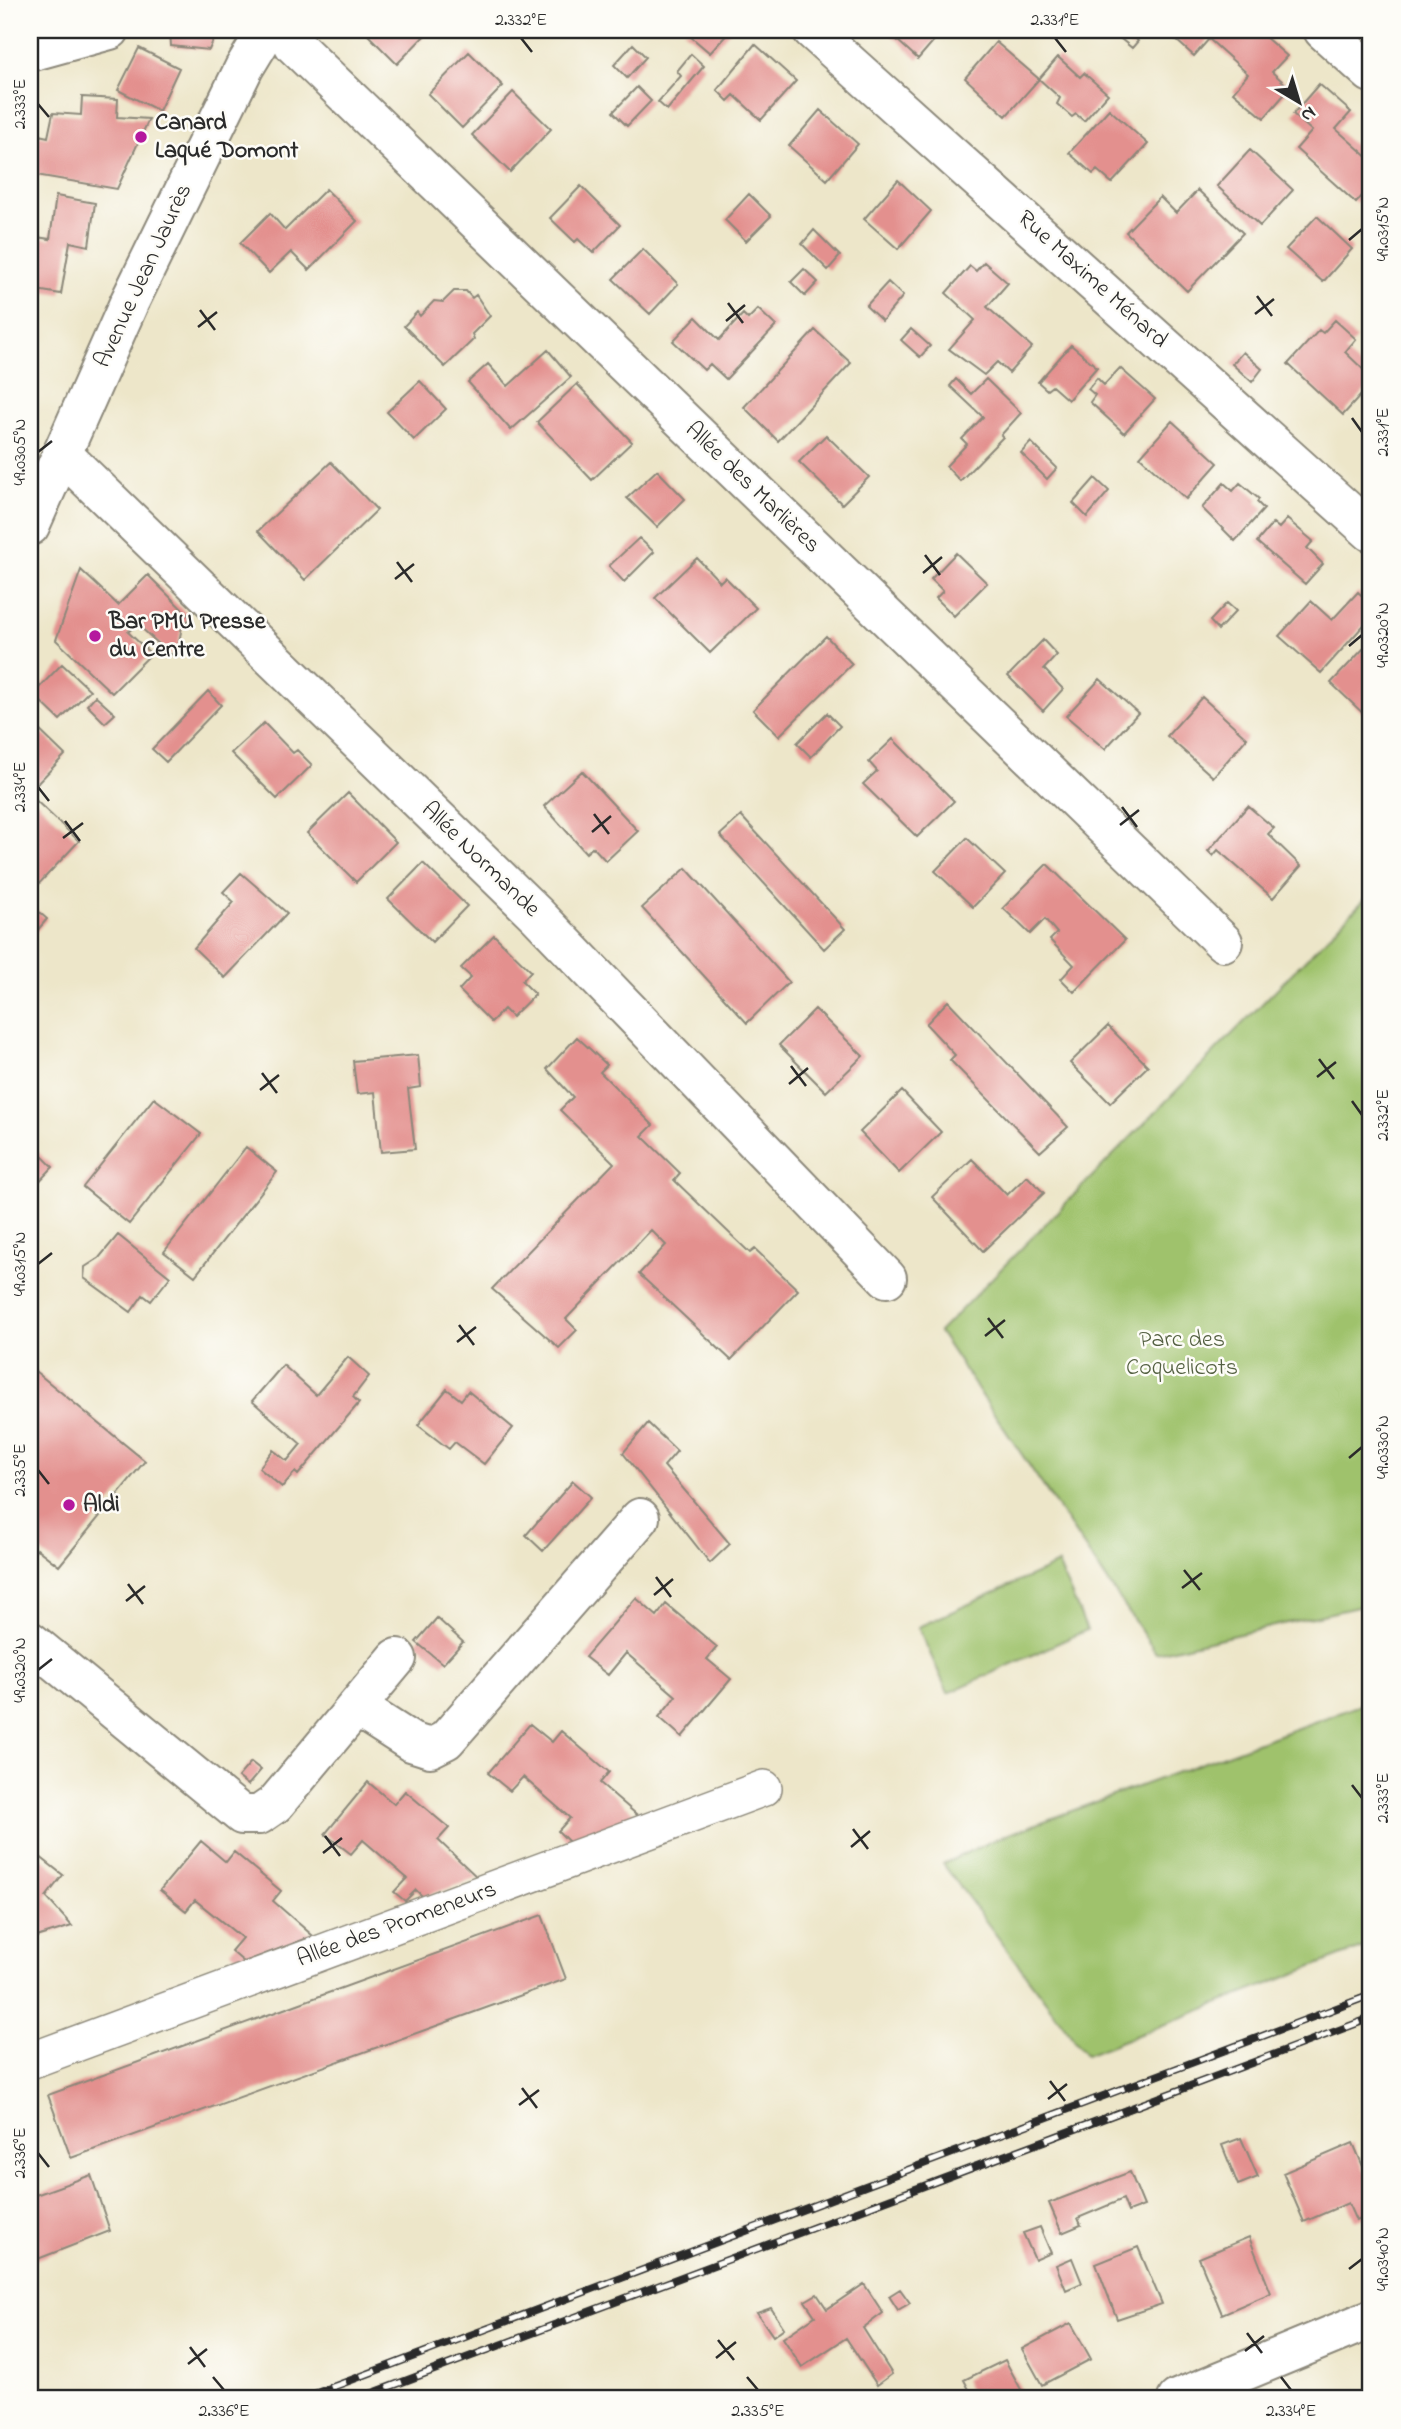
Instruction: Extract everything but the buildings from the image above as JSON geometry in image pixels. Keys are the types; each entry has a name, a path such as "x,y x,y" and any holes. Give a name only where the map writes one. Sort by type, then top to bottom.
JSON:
{"street":[{"path":"30,52 110,30"},
{"name":"Avenue Jean Jaurès","path":"30,526 129,303 244,68 267,30"},
{"name":"Allée des Marlières","path":"286,30 294,45 1223,942"},
{"name":"Rue Maxime Ménard","path":"812,30 1371,532"},
{"path":"1323,30 1371,73"},
{"name":"Allée Normande","path":"62,454 537,915 887,1278"},
{"path":"358,1708 411,1742 430,1748 446,1740 640,1518"},
{"path":"30,1642 242,1815 259,1815 275,1804 358,1708 397,1658"},
{"name":"Allée des Promeneurs","path":"30,2061 764,1788"},
{"path":"1177,2399 1371,2319"}],"green space":[{"name":"Parc des Coquelicots","path":"1371,893 1371,1604 1156,1653 939,1332"},
{"path":"1058,1564 1087,1630 948,1693 918,1627"},
{"path":"1371,1701 1371,1944 1086,2055 943,1864 998,1838"}],"railway":[{"path":"301,2399 1371,1995"},
{"path":"357,2399 1371,2018"}],"place":[{"name":"Canard Laqué Domont","path":"141,137"},
{"name":"Bar PMU Presse du Centre","path":"95,636"},
{"name":"Aldi","path":"69,1505"}]}
